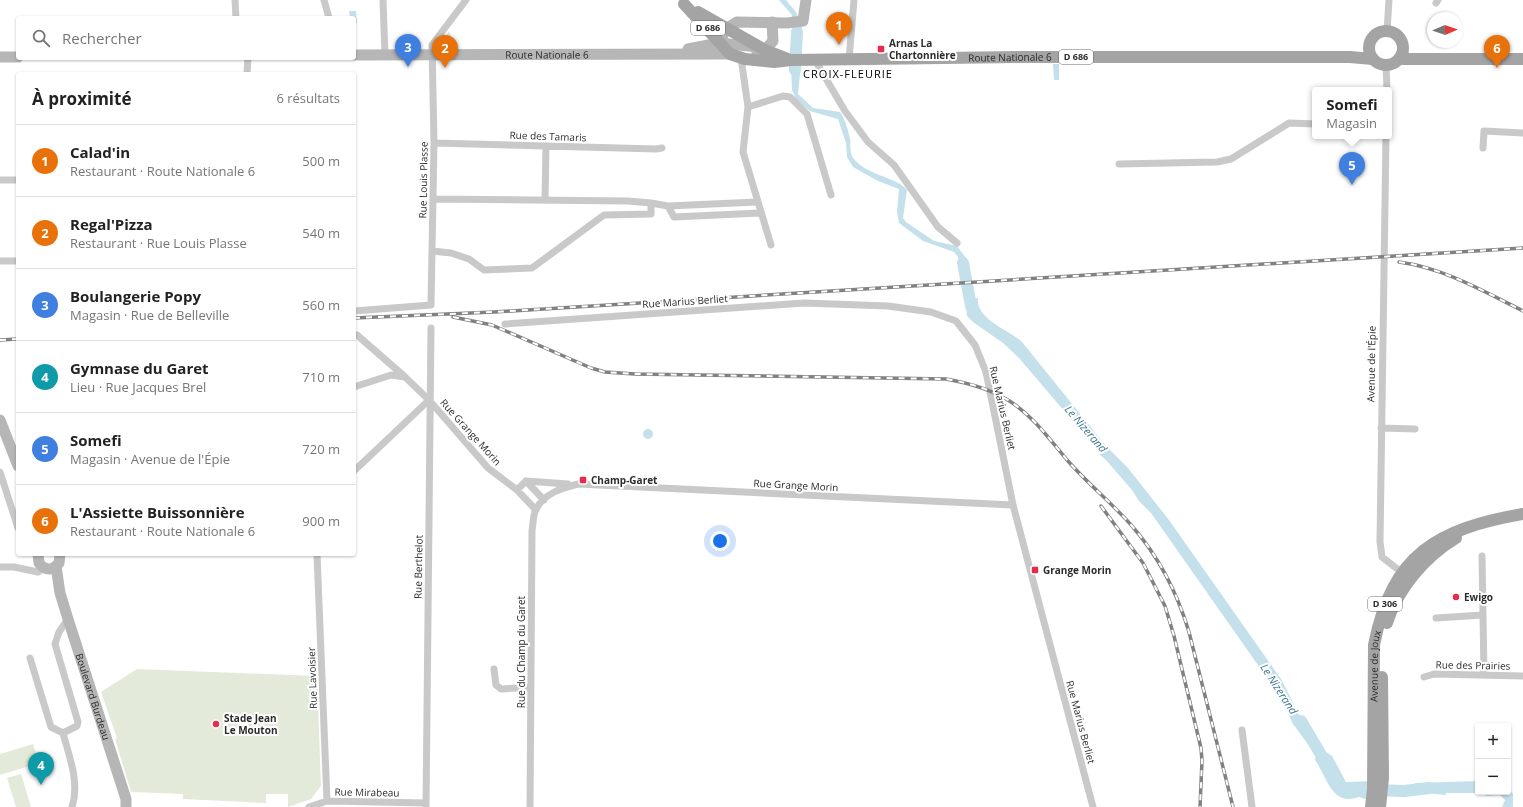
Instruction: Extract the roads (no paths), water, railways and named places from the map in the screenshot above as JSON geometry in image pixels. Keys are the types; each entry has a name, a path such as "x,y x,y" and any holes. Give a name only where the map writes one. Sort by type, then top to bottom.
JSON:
{"main road":[{"path":"719,43 726,29 737,22 787,23 803,21 806,0"},
{"name":"D 686","path":"681,2 719,43 735,56"},
{"path":"681,2 726,29 762,48"},
{"path":"735,56 762,48 773,41 772,22"},
{"path":"1350,57 1369,46 1374,37 1382,32 1387,31 1397,35 1402,44 1401,54 1391,64 1386,65 1374,59 1369,46"},
{"name":"Route Nationale 6","path":"661,55 719,43 762,48 796,60"},
{"path":"1401,54 1423,58 1523,59"},
{"name":"D 686","path":"356,55 432,55"},
{"name":"Route Nationale 6","path":"432,55 735,56 774,62 796,60 1018,57 1350,57 1374,59"},
{"path":"0,57 16,57"},
{"path":"0,420 16,461"},
{"name":"Avenue de Joux","path":"1376,802 1378,778 1374,646 1378,625 1387,598 1432,544 1446,536 1479,522 1523,514"},
{"name":"Avenue de Joux","path":"1406,576 1455,539 1473,530 1523,520"},
{"name":"Boulevard Burdeau","path":"60,556 60,560 42,562 60,593 128,804"}],"street":[{"path":"236,0 236,16"},
{"path":"324,0 328,16"},
{"path":"383,0 385,55"},
{"name":"Rue Louis Plasse","path":"356,311 431,305 434,144 432,45 466,0"},
{"path":"849,60 854,0"},
{"path":"1387,31 1389,0"},
{"path":"735,56 748,107 743,152 760,213 771,245"},
{"path":"247,72 248,60"},
{"path":"815,60 845,111 868,142 894,165 938,227 957,243"},
{"path":"1386,65 1387,87"},
{"path":"748,107 783,96 790,97 807,114 831,195"},
{"path":"1119,164 1217,162 1231,159 1289,123 1312,124"},
{"path":"1483,148 1484,131 1523,133"},
{"name":"Avenue de l'Épie","path":"1386,139 1380,428 1380,542 1382,556 1406,576"},
{"name":"Rue des Tamaris","path":"434,144 662,148"},
{"path":"545,200 546,146"},
{"path":"0,180 16,180"},
{"path":"432,199 651,203 668,206 757,202"},
{"path":"432,251 451,253 468,259 484,270 532,268 604,215 651,214 651,203"},
{"path":"668,206 674,218 760,213"},
{"path":"0,262 16,261"},
{"name":"Rue Marius Berliet","path":"505,324 804,303 888,306 931,312 956,321 974,345 988,378 1013,505 1093,807"},
{"name":"Rue Berthelot","path":"426,805 429,400 431,328"},
{"name":"Rue Grange Morin","path":"357,335 429,400 488,468 518,490 536,510"},
{"path":"356,386 391,375 404,377"},
{"path":"356,469 429,400"},
{"path":"1380,428 1415,429"},
{"path":"0,472 16,522"},
{"path":"518,490 526,481 544,500"},
{"name":"Rue Grange Morin","path":"526,481 1013,505"},
{"name":"Rue Grange Morin","path":"544,500 558,488 578,484"},
{"name":"Rue du Champ du Garet","path":"530,807 532,531 536,510 544,500"},
{"name":"Rue Lavoisier","path":"317,556 327,801"},
{"path":"1482,556 1484,675"},
{"path":"0,567 14,567 27,570 42,562"},
{"path":"1436,618 1483,615"},
{"path":"63,733 77,726 78,722 55,644 59,632 68,619"},
{"path":"30,658 51,727 63,733 75,781 75,799 72,807"},
{"path":"494,669 496,685 501,689 531,687"},
{"name":"Rue des Prairies","path":"1424,677 1434,674 1523,676"},
{"path":"1242,730 1252,807"},
{"name":"Rue Mirabeau","path":"309,807 327,801 426,805"}],"water":[{"path":"779,0 786,0 796,12 798,17 792,17 792,15"},
{"path":"349,11 356,11 357,23 356,16 350,16"},
{"path":"802,26 800,49 792,49 793,27"},
{"path":"791,64 801,64 798,94 813,108 840,112 850,138 852,157 866,169 897,182 907,190 903,218 906,222 934,241 957,246 966,258 969,277 965,278 958,257 954,252 923,241 899,223 897,212 899,189 878,181 853,167 847,157 846,143 838,119 810,111 796,99 792,90"},
{"path":"1053,64 1059,64 1059,80 1054,80"},
{"path":"965,295 972,299 978,298 978,305 987,318 1022,342 1106,446 1128,468 1169,520 1281,679 1311,738 1320,748 1332,756 1346,782 1372,781 1372,794 1365,799 1359,797 1350,799 1342,798 1331,788 1315,760 1316,755 1293,724 1279,695 1151,513 1139,501 1132,490 1100,455 1019,358 1003,343 973,322 967,316"},
{"path":"648,429 653,434 648,439 643,434"},
{"path":"1475,781 1475,793 1446,793 1446,795 1415,792 1415,783"},
{"path":"1511,791 1513,794 1513,807 1502,807 1505,800 1500,795 1511,795"}],"waterway":[{"name":"Le Nizerand","path":"795,70 797,32"},
{"name":"Le Nizerand","path":"963,263 971,306 975,312"},
{"name":"Le Nizerand","path":"1301,721 1320,753"},
{"name":"Le Nizerand","path":"1372,790 1404,791 1430,788"}],"railway":[{"path":"356,318 494,312 1523,248"},
{"path":"1399,262 1432,269 1463,281 1523,311"},
{"path":"453,317 492,325 591,368 605,372 635,374 946,379 980,387 996,393 1011,402 1035,422 1068,461 1132,526 1151,550 1159,563 1173,589 1189,632 1233,807"},
{"path":"0,340 16,339"},
{"path":"1101,506 1143,563 1165,606 1174,636 1201,748 1202,761 1200,807"}],"place":[{"name":"Calad'in","path":"839,45"},
{"name":"Arnas La Chartonnière","path":"881,49"},
{"name":"Boulangerie Popy","path":"408,67"},
{"name":"Regal'Pizza","path":"445,68"},
{"name":"L'Assiette Buissonnière","path":"1497,68"},
{"name":"Somefi","path":"1352,185"},
{"name":"Champ-Garet","path":"583,480"},
{"name":"Grange Morin","path":"1035,570"},
{"name":"Ewigo","path":"1456,597"},
{"name":"Stade Jean Le Mouton","path":"216,724"},
{"name":"Gymnase du Garet","path":"41,785"}],"district":[{"name":"CROIX-FLEURIE","path":"848,74"}]}
